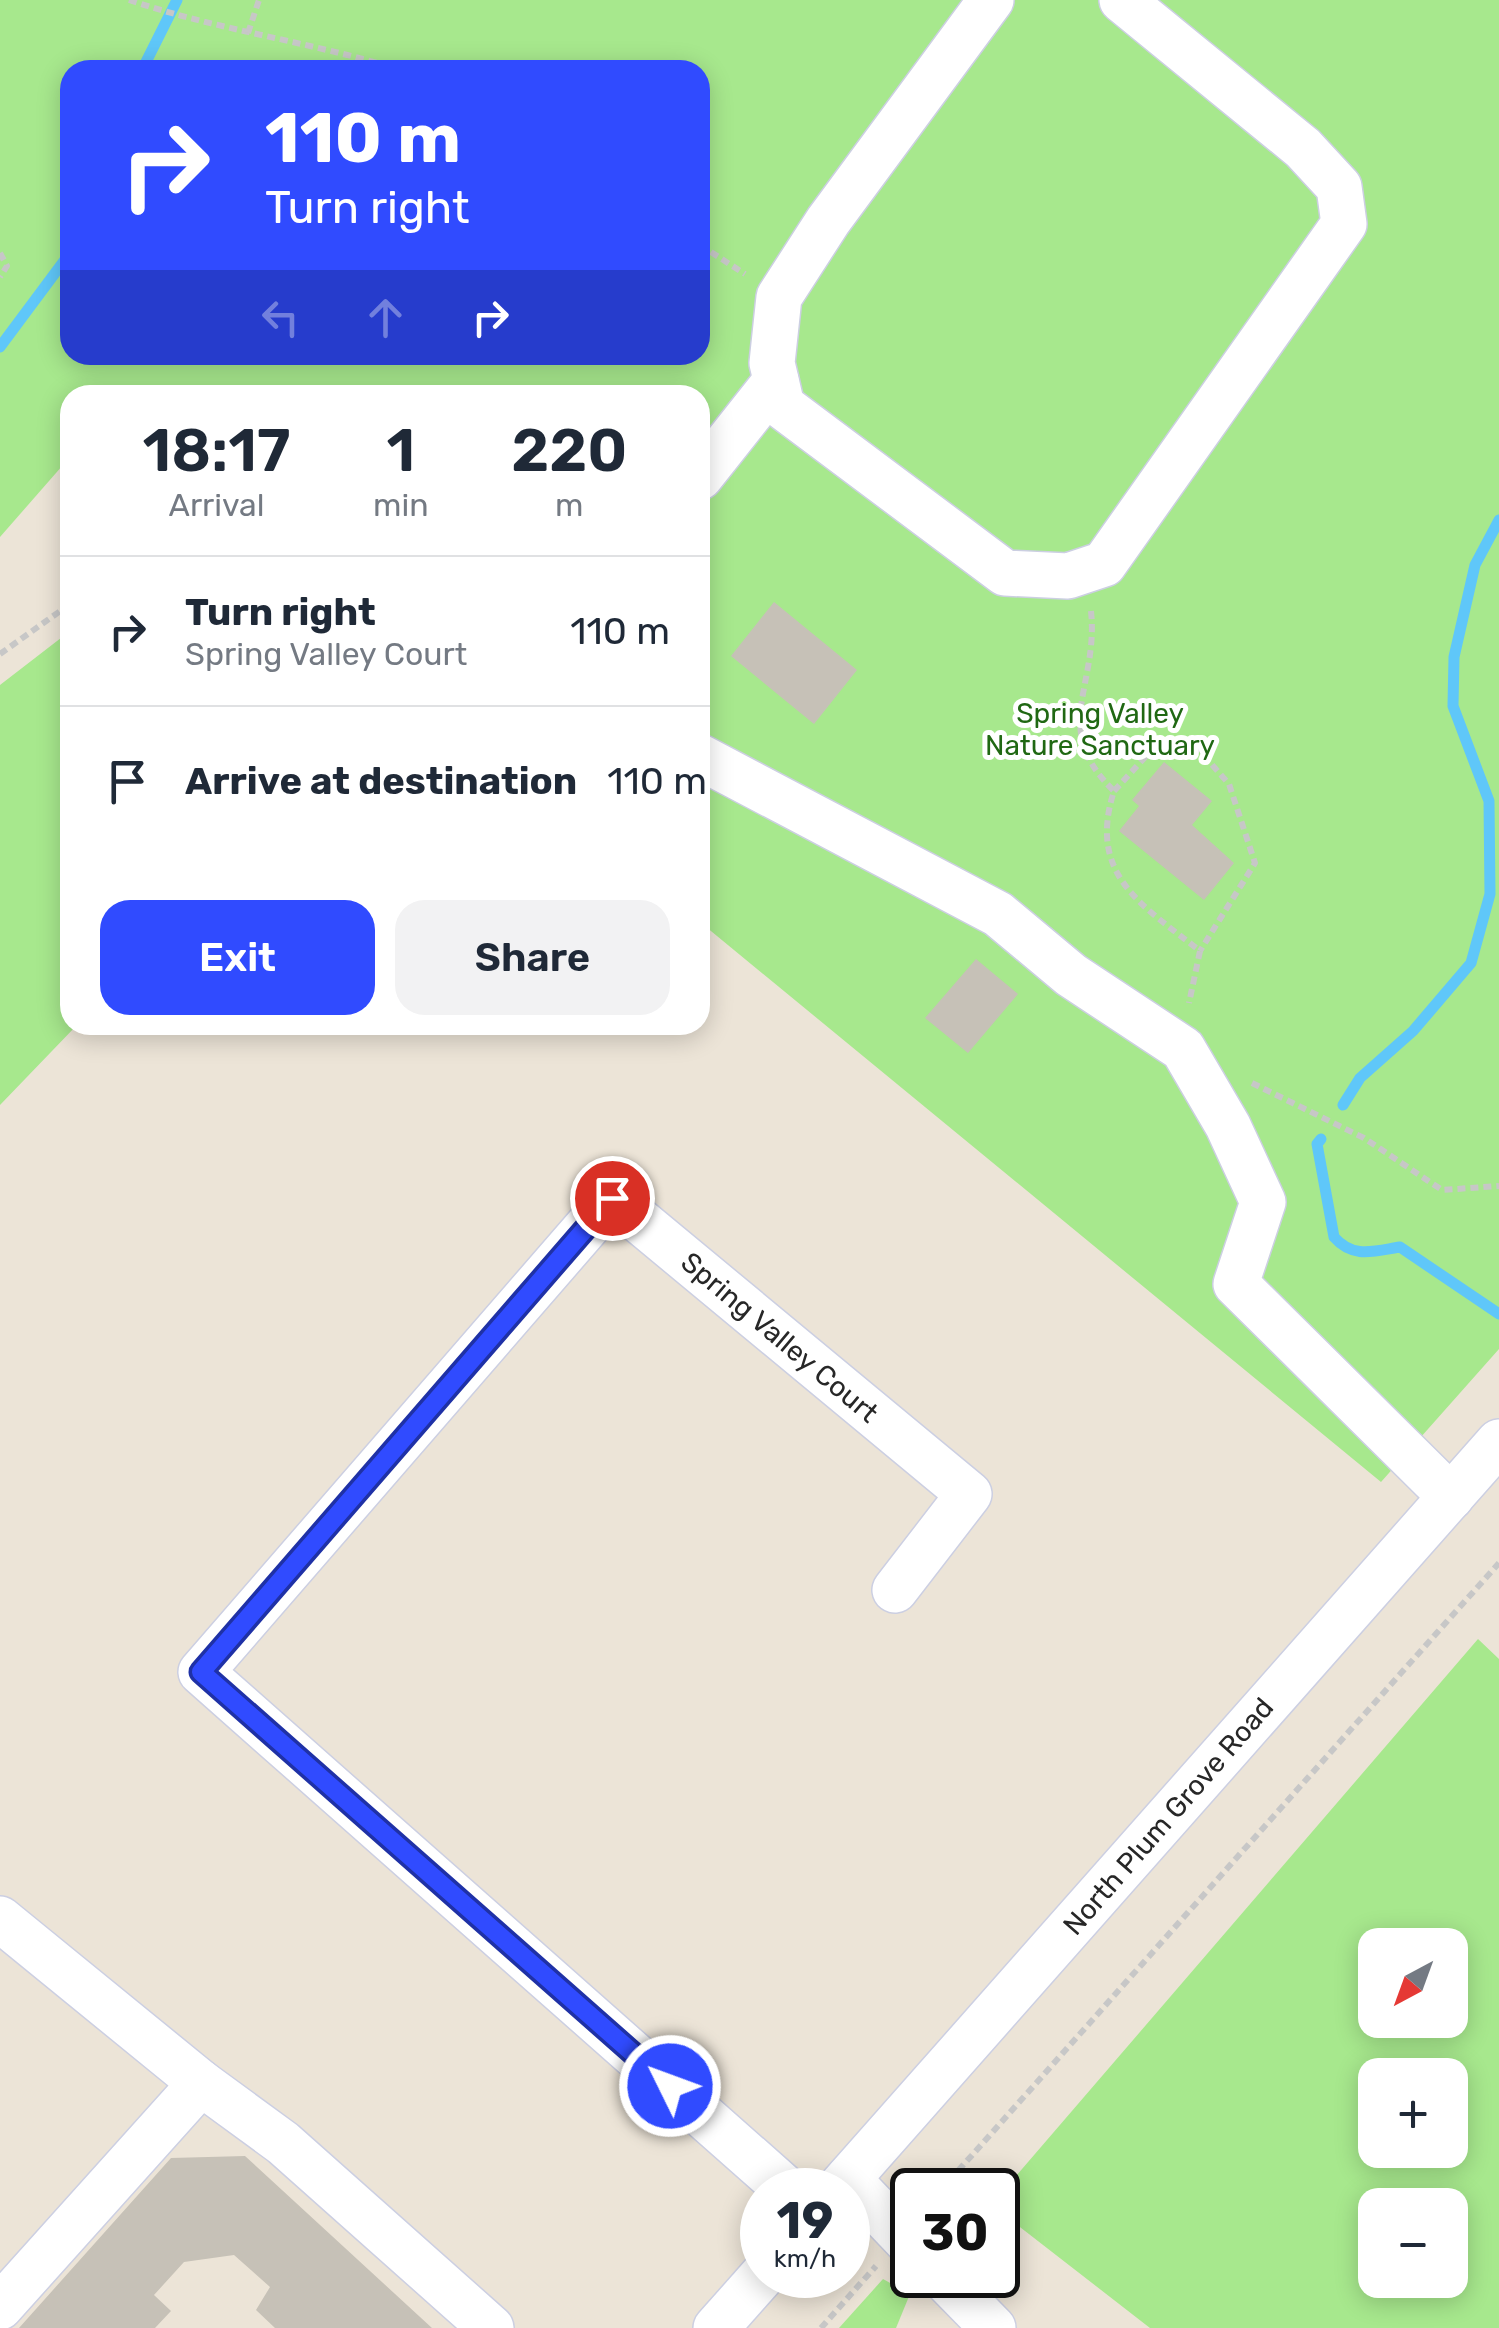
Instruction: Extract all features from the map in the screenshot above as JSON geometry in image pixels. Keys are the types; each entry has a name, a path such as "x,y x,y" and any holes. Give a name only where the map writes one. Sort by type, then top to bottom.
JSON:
{"street":[{"path":"991,0 828,221 779,297 772,363 782,406 1005,573 1068,576 1104,564 1344,224 1339,187 1303,148 1122,0"},
{"path":"710,464 776,381"},
{"path":"710,762 998,914 1072,975 1183,1049 1228,1126 1263,1202 1236,1284 1451,1497"},
{"name":"Spring Valley Court","path":"761,2168 201,1672 612,1198 969,1494 895,1590"},
{"name":"North Plum Grove Road","path":"857,2168 1499,1442"},
{"path":"0,1920 201,2083 283,2143 491,2328"},
{"path":"0,2306 201,2083"},
{"path":"870,2208 890,2225"},
{"path":"716,2328 743,2298"},
{"path":"963,2298 992,2328"}],"path":[{"path":"129,0 194,22 330,48 368,60"},
{"path":"248,33 259,0"},
{"path":"710,252 779,297"},
{"path":"0,253 7,266 0,278"},
{"path":"1086,570 1094,633 1078,732 1089,767 1114,790"},
{"path":"0,654 60,611"},
{"path":"1183,1049 1200,952 1255,863 1229,784 1192,742 1158,742 1114,790 1106,814 1109,862 1140,903 1200,952"},
{"path":"1249,1082 1364,1138 1442,1190 1499,1186"},
{"path":"961,2168 1499,1563"},
{"path":"821,2328 890,2257"}],"green space":[{"name":"Spring Valley Nature Sanctuary","path":"0,0 1499,0 1499,1349 1381,1482 710,930 710,385 60,385 60,468 0,537"},
{"path":"60,639 60,1035 67,1035 0,1105 0,685"},
{"path":"1478,1639 1499,1659 1499,2328 1150,2328 1020,2227 1020,2171"},
{"path":"883,2279 890,2283 890,2298 908,2298 896,2328 839,2328 870,2298"}],"building":[{"path":"774,602 857,670 814,724 731,656"},
{"path":"1164,762 1212,801 1192,825 1234,863 1204,900 1119,831 1139,806 1132,800"},
{"path":"976,959 1018,994 968,1053 925,1018"},
{"path":"245,2156 432,2328 275,2328 256,2310 270,2287 234,2255 184,2262 154,2295 171,2311 155,2328 19,2328 171,2158"}],"waterway":[{"path":"147,60 177,0"},
{"path":"0,347 60,266"},
{"path":"1343,1105 1360,1078 1413,1031 1471,963 1490,894 1489,801 1453,706 1454,657 1475,565 1499,520"},
{"path":"1321,1139 1317,1144 1334,1237 1341,1244 1356,1251 1400,1247 1499,1314"}],"route":[{"path":"612,1198 201,1672 670,2086"}]}
